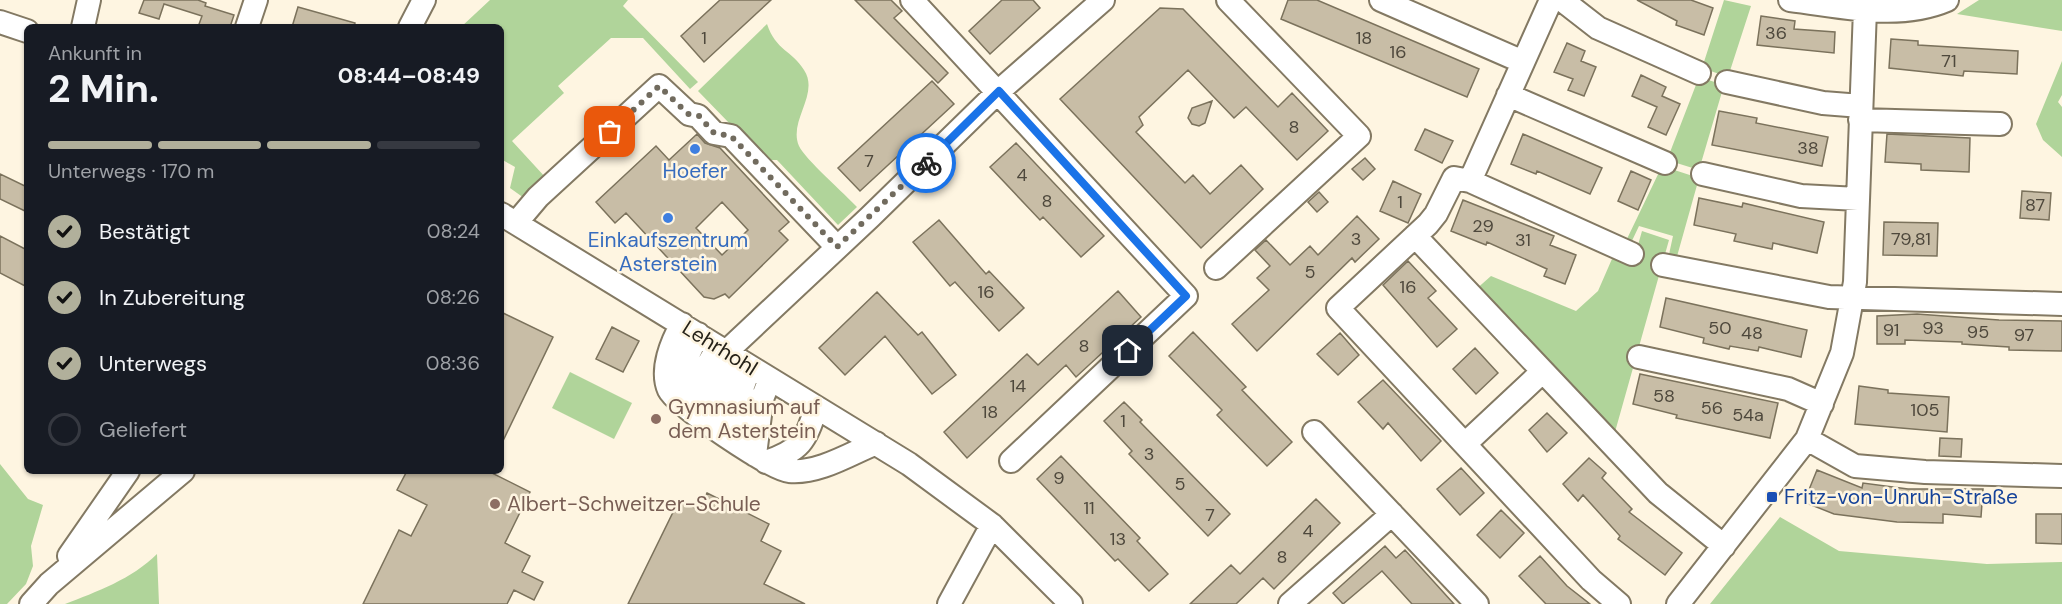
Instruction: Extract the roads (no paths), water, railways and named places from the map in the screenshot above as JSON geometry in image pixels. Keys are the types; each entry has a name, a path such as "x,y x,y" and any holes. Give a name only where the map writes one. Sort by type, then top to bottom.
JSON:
{"street":[{"path":"84,24 89,0"},
{"path":"248,24 256,0"},
{"path":"412,24 424,0"},
{"path":"912,0 999,91 1186,296 1011,460"},
{"path":"690,410 707,366 732,355 837,247 999,91 1103,0"},
{"path":"1216,268 1359,136 1228,0"},
{"path":"1381,0 1523,62"},
{"path":"1470,181 1551,0"},
{"path":"1562,0 1598,28 1699,73"},
{"path":"1790,0 1865,9 1905,11 1947,0"},
{"path":"1689,600 1724,546 1807,439 1842,353 1853,298 1865,9"},
{"path":"1,24 24,30"},
{"path":"1727,82 1861,113 2000,124"},
{"path":"508,218 538,197 659,86 688,114 699,116 714,133 731,136 837,247"},
{"path":"1508,95 1665,163"},
{"path":"1703,174 1801,196 1858,199"},
{"path":"1619,604 1592,580 1338,308 1436,214 1454,178 1470,181 1632,254"},
{"name":"Lehrhohl","path":"508,218 876,443 992,525 1071,604"},
{"path":"1415,236 1658,493 1724,546"},
{"path":"1663,265 1802,293 1853,298 2062,304"},
{"path":"690,329 671,345 667,383 674,397 753,453 781,470 803,470 837,460 876,443"},
{"path":"717,429 724,376 732,355"},
{"path":"732,355 743,386 753,453"},
{"path":"1639,357 1788,389 1822,404"},
{"path":"1466,444 1542,372"},
{"path":"753,453 763,393 770,379"},
{"path":"753,453 790,453 801,444 809,431 816,407"},
{"path":"1314,432 1477,604"},
{"path":"1807,439 1855,466 1925,472 2062,476"},
{"path":"32,604 49,584 126,474 137,482 149,498"},
{"path":"49,584 179,474"},
{"path":"1290,604 1392,513"},
{"path":"949,604 992,525"}],"place":[{"name":"Hoefer","path":"695,149"},
{"name":"Einkaufszentrum Asterstein","path":"668,218"},
{"name":"Gymnasium auf dem Asterstein","path":"656,419"},
{"name":"Fritz-von-Unruh-Straße","path":"1772,497"},
{"name":"Albert-Schweitzer-Schule","path":"495,504"}]}
